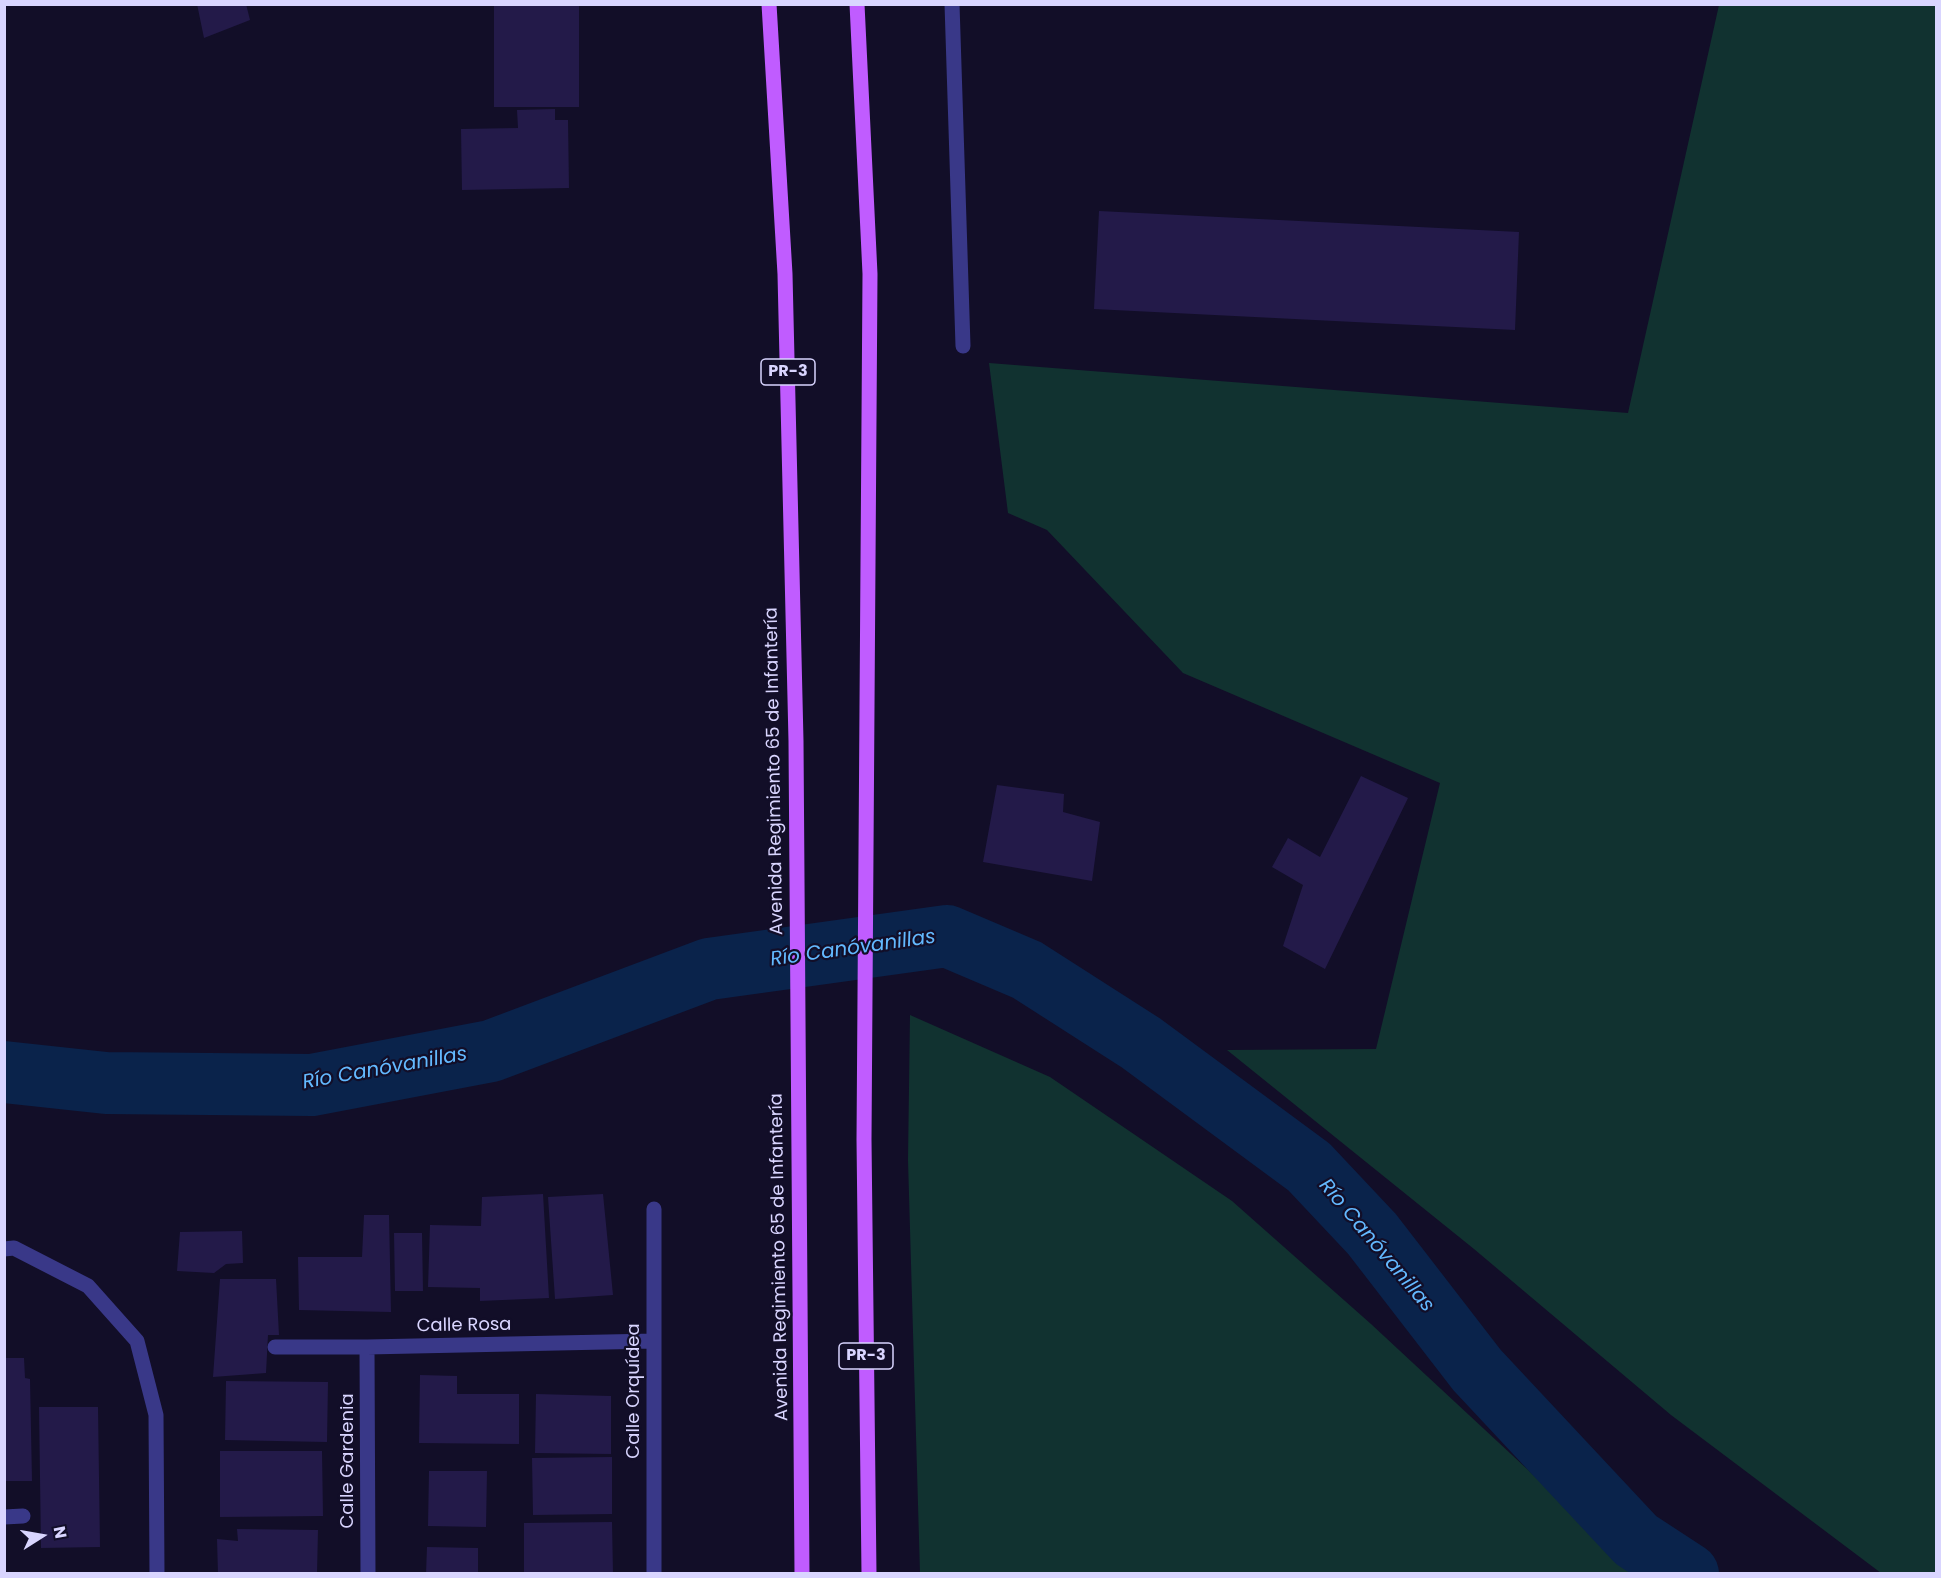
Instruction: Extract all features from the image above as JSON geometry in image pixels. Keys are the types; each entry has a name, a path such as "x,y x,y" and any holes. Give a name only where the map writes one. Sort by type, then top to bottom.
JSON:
{"main road":[{"name":"Avenida Regimiento 65 de Infantería","path":"769,4 785,274 796,741 802,1574"},
{"name":"PR-3","path":"856,4 870,274 865,735 864,1139 869,1574"}],"street":[{"path":"952,4 963,346"},
{"name":"Calle Orquídea","path":"654,1209 654,1574"},
{"path":"4,1249 14,1248 87,1286 137,1341 156,1415 157,1574"},
{"name":"Calle Rosa","path":"275,1347 654,1341"},
{"name":"Calle Gardenia","path":"367,1347 368,1574"},
{"path":"4,1517 23,1516"}],"green space":[{"path":"1719,5 1936,5 1936,1573 1881,1573 1671,1415 1474,1249 1227,1050 1376,1049 1440,783 1183,673 1047,530 1008,513 989,363 1628,413"},
{"path":"910,1015 1050,1077 1232,1201 1371,1324 1639,1573 920,1573 908,1160"}],"building":[{"path":"197,4 246,4 250,20 204,38"},
{"path":"494,4 579,4 579,107 494,107"},
{"path":"555,109 555,120 568,120 569,188 462,190 461,129 518,128 517,110"},
{"path":"1099,211 1519,232 1515,330 1094,309"},
{"path":"1361,776 1408,798 1325,969 1283,946 1303,885 1272,867 1288,838 1320,857"},
{"path":"997,785 1064,794 1063,812 1100,822 1092,881 983,862"},
{"path":"543,1194 549,1298 480,1301 480,1288 428,1287 430,1225 481,1226 482,1197"},
{"path":"603,1194 613,1295 555,1299 548,1197"},
{"path":"364,1215 389,1215 391,1312 299,1310 298,1257 362,1257"},
{"path":"242,1231 243,1263 226,1264 214,1273 177,1271 180,1232"},
{"path":"394,1233 422,1233 423,1291 395,1291"},
{"path":"220,1279 276,1279 279,1335 268,1335 266,1373 213,1377"},
{"path":"4,1358 24,1358 25,1378 30,1379 32,1481 4,1481"},
{"path":"420,1375 457,1376 457,1394 519,1394 519,1444 419,1443"},
{"path":"226,1381 328,1382 327,1442 225,1440"},
{"path":"536,1394 611,1396 611,1454 535,1453"},
{"path":"39,1407 98,1407 100,1547 41,1548"},
{"path":"220,1451 322,1451 323,1516 220,1517"},
{"path":"612,1457 612,1514 533,1515 532,1458"},
{"path":"429,1471 487,1471 486,1527 428,1526"},
{"path":"612,1522 613,1574 524,1574 524,1523"},
{"path":"237,1529 318,1530 317,1574 218,1574 217,1539 238,1541"},
{"path":"427,1547 478,1548 478,1574 426,1574"}],"waterway":[{"name":"Río Canóvanillas","path":"4,1072 106,1083 312,1085 491,1051 709,969 947,936 1027,970 1141,1043 1309,1167 1372,1234 1477,1370 1636,1540 1688,1574"}]}
